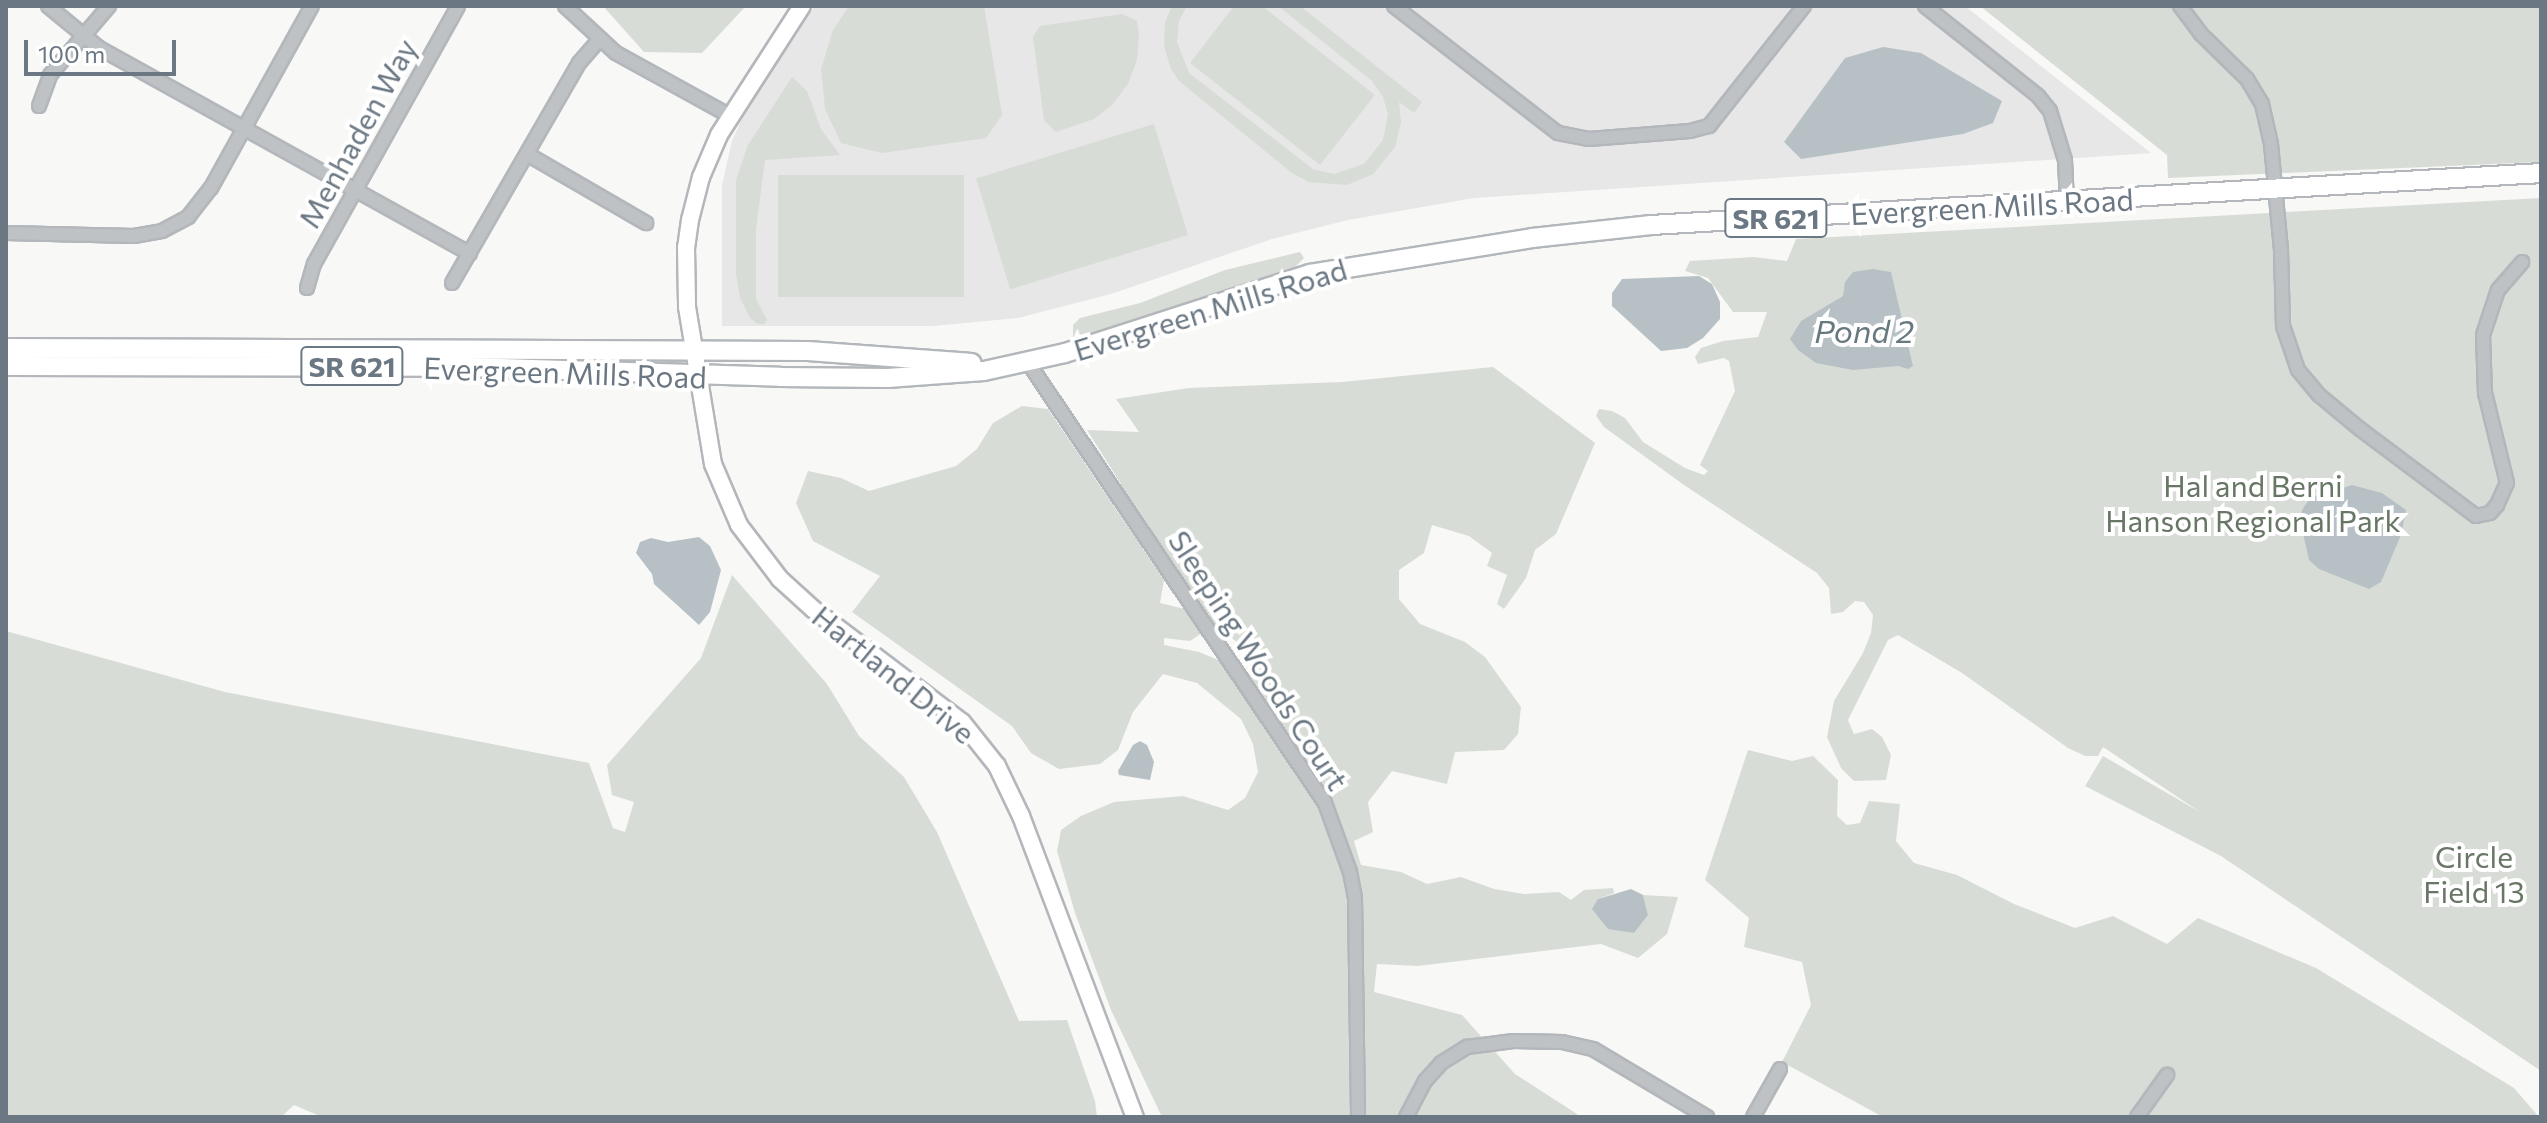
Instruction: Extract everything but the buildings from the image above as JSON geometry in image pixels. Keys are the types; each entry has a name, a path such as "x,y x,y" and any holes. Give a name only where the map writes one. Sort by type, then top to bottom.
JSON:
{"main road":[{"name":"Hartland Drive","path":"802,6 730,116 701,177 686,247 687,307 713,464 739,525 757,552 813,609 962,722 997,766 1021,816 1135,1117"},
{"name":"Evergreen Mills Road","path":"6,366 468,367 698,376 888,378 984,371 1120,336 1207,304 1310,274 1532,238 1651,225 2541,173"},
{"name":"Evergreen Mills Road","path":"6,348 808,351 935,361 1027,361"},
{"path":"698,376 715,368 878,370 935,361"}],"street":[{"path":"48,6 83,37 470,254"},
{"path":"39,106 50,75 109,6"},
{"path":"6,233 134,236 162,231 188,217 200,204 312,6"},
{"name":"Menhaden Way","path":"307,288 314,264 458,6"},
{"path":"565,6 633,64 730,116"},
{"path":"1394,6 1558,133 1576,139 1690,131 1709,126 1804,6"},
{"path":"1925,6 2038,96 2050,111 2065,160 2067,202"},
{"path":"2180,6 2254,89 2267,123 2285,337 2303,378 2372,439 2476,516 2490,513 2503,497 2507,483 2485,393 2483,335 2498,290 2522,262"},
{"path":"452,283 579,63 600,39"},
{"path":"527,154 646,223"},
{"name":"Sleeping Woods Court","path":"1027,361 1325,803 1350,872 1355,898 1358,1117"},
{"path":"1406,1117 1425,1081 1441,1063 1467,1047 1514,1041 1562,1042 1593,1049 1707,1117"},
{"path":"1753,1117 1780,1069"},
{"path":"2137,1117 2167,1075"}],"shaded area":[{"path":"815,6 1965,6 2151,153 1474,198 1348,220 1272,239 1111,294 1018,318 933,326 722,326 722,185 732,141 746,109"}],"green space":[{"path":"603,6 746,6 702,53 644,52"},
{"path":"849,6 984,6 1002,115 986,138 882,153 841,143 825,109 821,69 833,30"},
{"path":"1172,6 1187,6 1179,21 1177,42 1189,73 1313,169 1334,174 1364,164 1383,140 1388,114 1383,97 1372,81 1278,6 1300,6 1422,102 1414,113 1399,102 1401,122 1395,147 1373,174 1347,185 1309,182 1292,173 1179,81 1171,69 1164,46 1165,22"},
{"path":"1234,6 1262,6 1375,95 1320,165 1190,63"},
{"path":"1980,6 2541,6 2541,162 2168,178 2167,155"},
{"path":"1122,14 1137,21 1139,34 1137,60 1128,84 1112,105 1094,119 1056,132 1044,120 1033,37 1040,26"},
{"path":"792,77 807,91 821,129 840,155 765,160 756,229 756,299 767,320 764,324 758,324 750,318 740,298 736,274 736,180 748,145"},
{"path":"1154,124 1188,235 1010,289 976,178"},
{"path":"778,175 964,175 964,297 778,297"},
{"name":"Hal and Berni Hanson Regional Park","path":"2541,198 2541,1071 2221,856 2085,786 2103,756 2200,812 2103,747 2098,756 2085,756 2068,748 1962,673 1898,635 1888,640 1848,720 1854,734 1872,729 1882,737 1891,755 1886,780 1854,781 1841,768 1827,737 1834,701 1863,653 1871,633 1873,615 1864,602 1855,601 1843,612 1831,614 1829,588 1817,573 1684,485 1604,427 1596,416 1599,409 1612,411 1625,418 1643,442 1685,468 1704,475 1708,471 1700,465 1735,391 1729,361 1724,358 1698,364 1695,357 1701,348 1723,341 1758,337 1767,312 1733,312 1708,278 1685,271 1690,261 1754,257 1787,261 1796,239"},
{"path":"1300,252 1304,258 1293,269 1116,329 1073,337 1073,325 1080,318 1140,303 1225,270"},
{"path":"1493,367 1595,443 1556,534 1535,550 1526,578 1504,609 1497,604 1507,575 1487,566 1492,553 1469,536 1432,525 1424,553 1399,570 1399,599 1420,624 1465,642 1485,657 1521,707 1518,734 1504,750 1455,752 1447,784 1392,771 1368,802 1373,832 1354,841 1361,865 1401,872 1427,884 1461,877 1494,889 1524,894 1559,892 1571,900 1584,890 1613,888 1614,893 1598,899 1608,928 1633,933 1648,915 1643,895 1678,897 1667,934 1638,958 1601,944 1418,966 1377,964 1374,992 1462,1015 1515,1074 1577,1114 1576,1117 1162,1117 1111,1010 1075,913 1057,851 1061,830 1081,816 1114,802 1183,796 1228,810 1245,798 1258,772 1253,744 1241,719 1197,683 1163,674 1133,712 1118,750 1100,764 1059,769 1031,753 1012,726 852,612 880,576 813,541 796,503 808,471 841,478 869,491 956,466 977,449 993,423 1022,406 1048,409 1164,580 1160,603 1185,609 1196,603 1087,430 1139,432 1116,399 1189,388 1342,382","holes":["1202,633 1232,638 1259,661 1259,677 1199,652 1164,645 1164,638 1190,641","1240,689 1261,696 1318,781 1310,795"]},
{"path":"732,575 827,684 859,736 904,777 937,832 1019,1021 1067,1020 1095,1101 1097,1117 322,1117 294,1105 281,1117 6,1117 6,631 225,692 589,763 613,828 625,832 634,802 612,795 607,765 701,658"},
{"path":"1748,750 1792,761 1813,756 1838,780 1837,816 1847,825 1860,823 1869,801 1900,804 1896,841 1914,863 1957,875 2014,904 2075,928 2113,916 2167,944 2198,918 2316,968 2514,1088 2539,1117 1883,1117 1782,1062 1811,1005 1802,962 1744,947 1749,918 1705,880"}],"water":[{"path":"1883,47 1921,53 2002,101 1993,123 1963,134 1801,159 1784,142 1845,58"},
{"name":"Pond 2","path":"1873,269 1891,272 1913,366 1908,369 1898,366 1853,370 1816,363 1798,350 1790,339 1801,321 1843,296 1845,282 1853,272"},
{"path":"1699,276 1712,284 1720,302 1720,319 1703,338 1687,348 1661,351 1612,306 1612,293 1622,279"},
{"path":"2352,485 2382,493 2406,510 2401,535 2381,582 2369,589 2319,569 2309,560 2301,525 2302,510 2310,498"},
{"path":"699,537 710,546 721,570 710,612 699,625 654,584 652,574 636,553 640,542 651,538 668,542"},
{"path":"1140,741 1147,745 1154,762 1150,780 1119,775 1118,771 1133,745"},
{"path":"1631,889 1643,895 1648,915 1634,933 1608,929 1592,909 1598,899"}],"park label":[{"name":"Circle Field 13","path":"2474,873"}]}
